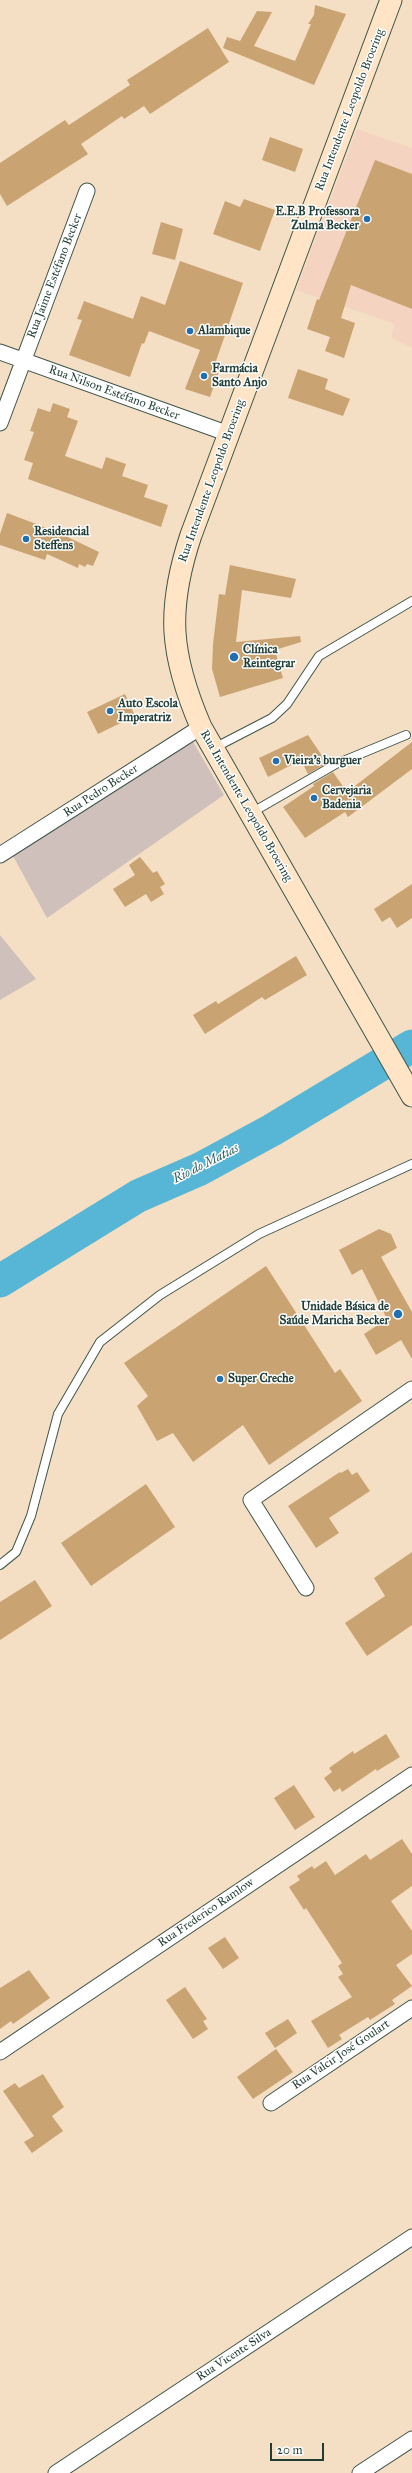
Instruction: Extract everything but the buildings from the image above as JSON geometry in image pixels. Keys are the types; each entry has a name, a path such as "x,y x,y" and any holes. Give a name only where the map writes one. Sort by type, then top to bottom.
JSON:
{"main road":[{"name":"Rua Intendente Leopoldo Broering","path":"391,0 184,557 174,610 174,638 177,661 201,727 412,1096"}],"street":[{"name":"Rua Jaime Estéfano Becker","path":"0,423 87,191"},
{"name":"Rua Nilson Estéfano Becker","path":"0,352 229,434"},
{"name":"Rua Pedro Becker","path":"0,856 201,727"},
{"path":"306,1588 251,1500 412,1389"},
{"name":"Rua Frederico Ramlow","path":"0,2052 412,1775"},
{"name":"Rua Valcir José Goulart","path":"271,2103 412,2008"},
{"name":"Rua Vicente Silva","path":"56,2473 412,2237"},
{"path":"360,2473 412,2439"}],"lane":[{"path":"213,748 272,718 287,704 319,656 412,601"},
{"path":"251,814 336,764 406,735"},
{"path":"0,1565 16,1552 31,1516 58,1414 100,1342 160,1295 259,1234 412,1164"}],"shaded area":[{"name":"E.E.B Professora Zulma Becker","path":"357,129 412,148 412,348 391,337 395,324 296,290"},
{"path":"192,740 224,795 47,918 13,856"},
{"path":"0,935 36,979 0,1000"}],"waterway":[{"name":"Rio do Matias","path":"0,1281 138,1196 200,1169 272,1130 412,1046"}],"place":[{"name":"E.E.B Professora Zulma Becker","path":"367,219"},
{"name":"Alambique","path":"190,331"},
{"name":"Farmácia Santo Anjo","path":"204,376"},
{"name":"Residencial Steffens","path":"26,539"},
{"name":"Clínica Reintegrar","path":"234,657"},
{"name":"Auto Escola Imperatriz","path":"110,711"},
{"name":"Vieira's burguer","path":"276,761"},
{"name":"Cervejaria Badenia","path":"314,798"},
{"name":"Unidade Básica de Saúde Maricha Becker","path":"398,1314"},
{"name":"Super Creche","path":"220,1379"}]}
